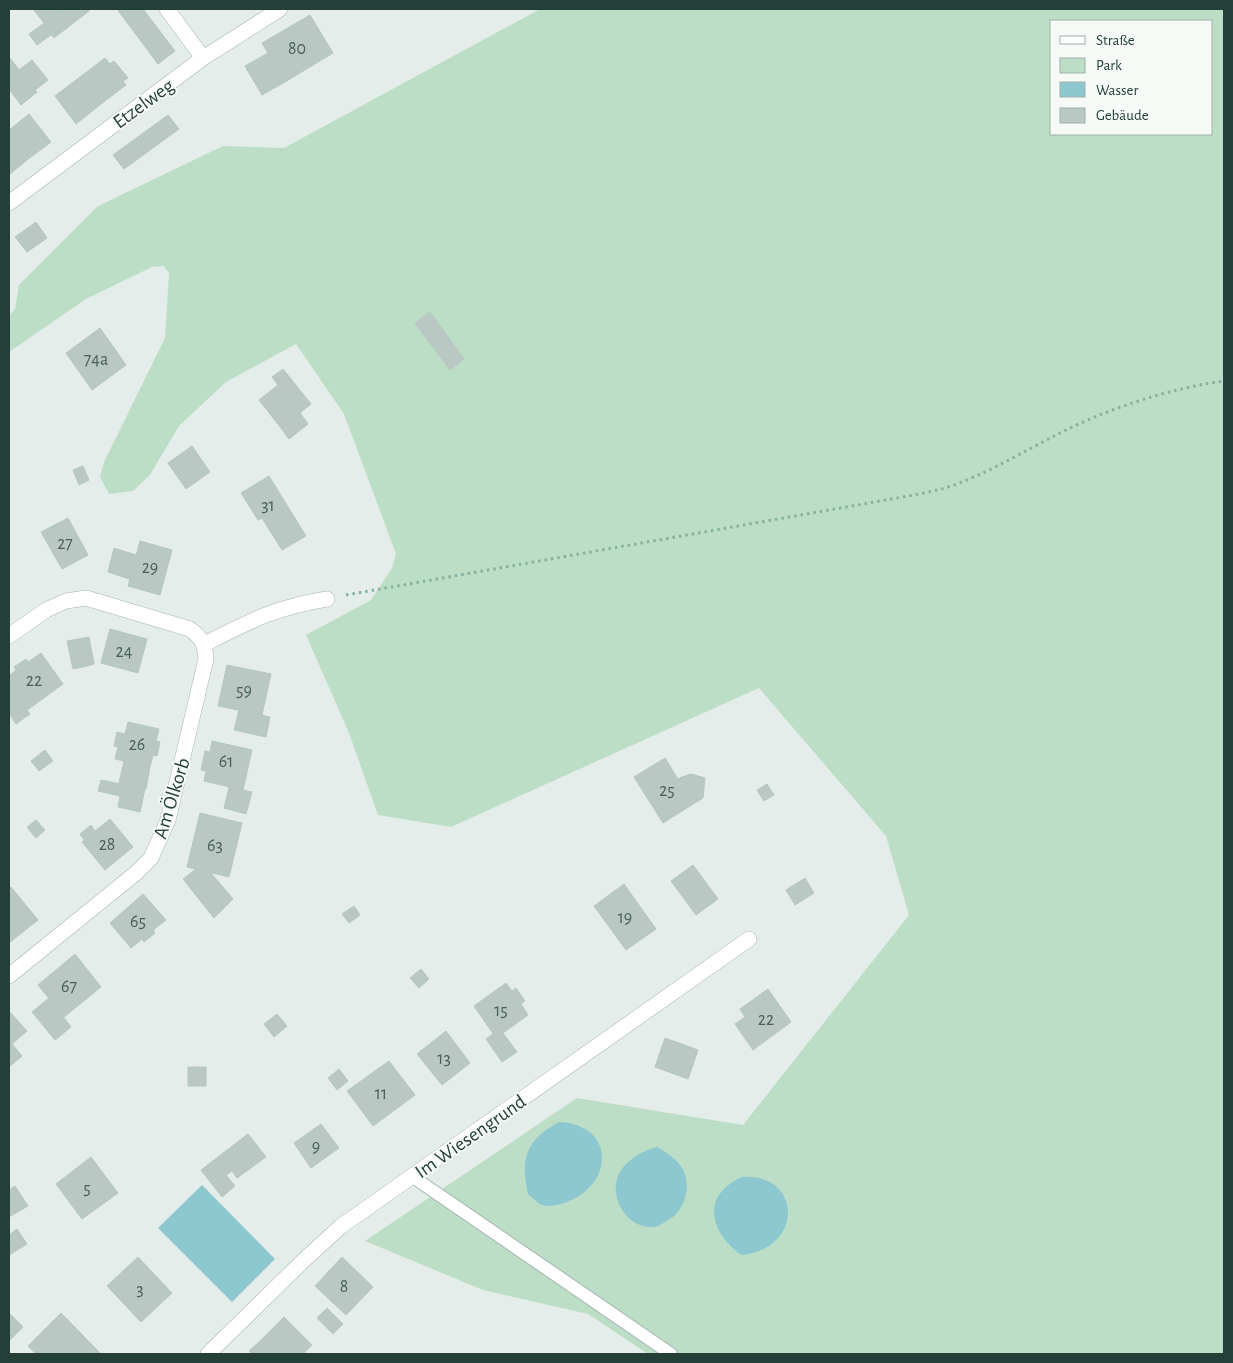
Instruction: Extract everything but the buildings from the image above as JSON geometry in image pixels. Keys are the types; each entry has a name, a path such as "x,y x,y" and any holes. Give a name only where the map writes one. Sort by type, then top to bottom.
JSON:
{"street":[{"path":"167,9 204,58"},
{"name":"Etzelweg","path":"9,202 204,58 280,9"},
{"path":"9,636 46,610 66,601 86,598 180,624 198,635 205,644 262,615 292,605 327,599"},
{"name":"Am Ölkorb","path":"9,976 136,874 151,858 168,820 203,678 205,644"},
{"name":"Im Wiesengrund","path":"208,1354 304,1260 340,1228 749,938"}],"lane":[{"path":"413,1176 671,1354"}],"path":[{"path":"327,599 863,504 946,487 1004,463 1063,432 1103,414 1174,391 1224,381"}],"green space":[{"path":"540,9 1224,9 1224,1354 648,1354 588,1314 483,1290 365,1241 577,1098 743,1125 909,915 886,836 759,688 451,827 378,815 349,733 306,635 371,600 392,568 396,554 344,414 296,344 226,382 179,426 150,475 133,491 109,494 100,477 104,462 165,338 169,273 164,266 152,267 86,299 9,352 9,316 15,309 19,285 98,206 223,146 284,148"}],"water":[{"path":"559,1122 577,1125 591,1133 599,1143 602,1156 600,1169 594,1182 583,1193 567,1202 546,1206 538,1203 528,1194 525,1170 526,1160 528,1151 539,1136"},
{"path":"657,1147 674,1159 682,1168 685,1173 687,1187 684,1201 677,1213 664,1223 653,1227 636,1223 629,1218 619,1203 616,1185 618,1176 629,1161 645,1151"},
{"path":"742,1177 762,1179 777,1187 785,1199 788,1213 785,1227 776,1240 761,1250 741,1255 722,1236 716,1225 714,1214 715,1204 720,1194 729,1185"},
{"path":"202,1185 275,1259 232,1302 158,1228"}]}
